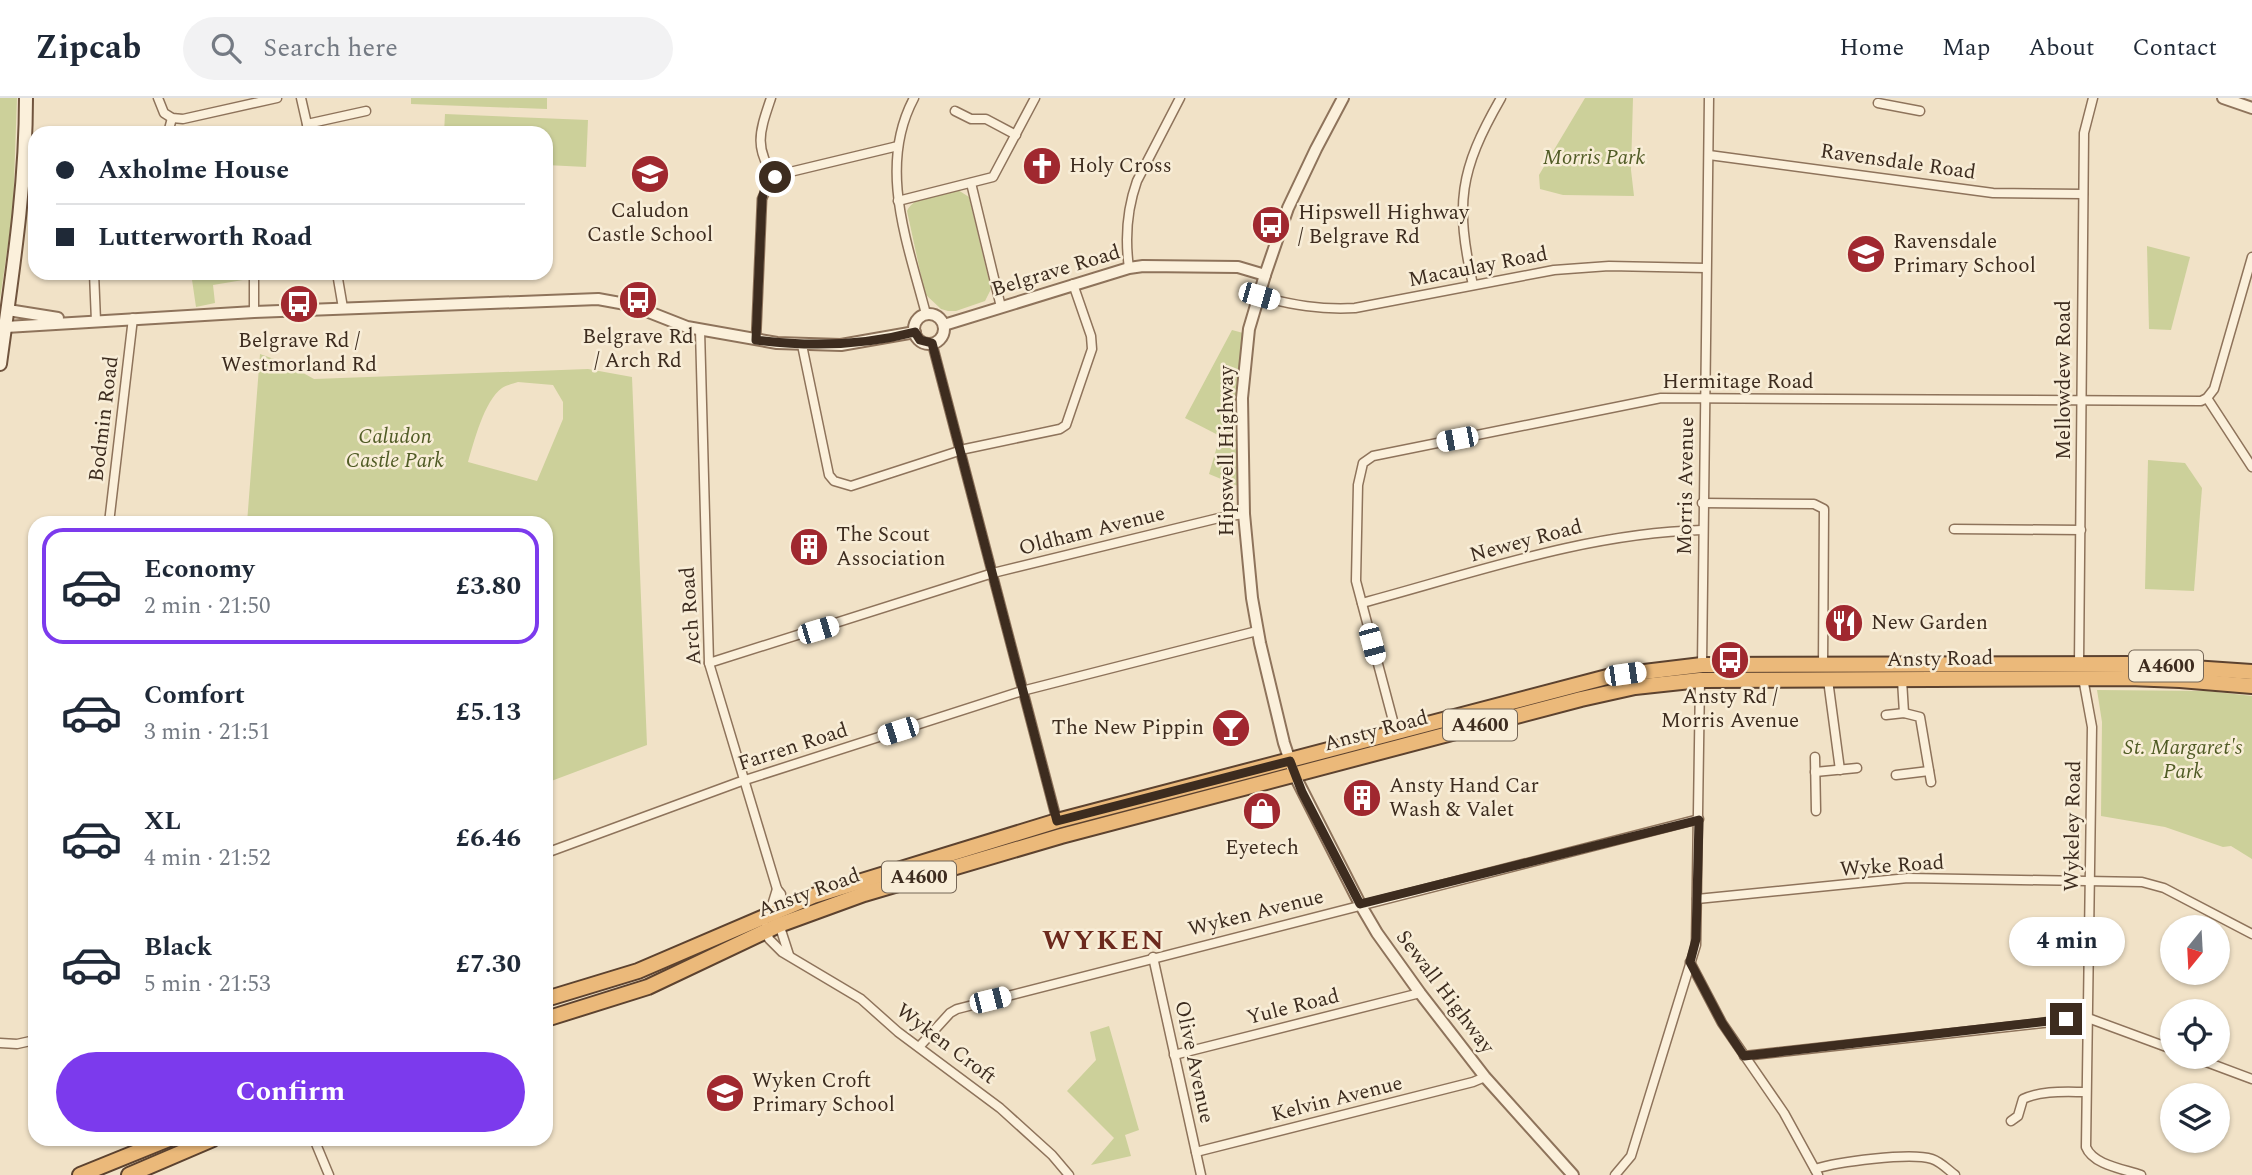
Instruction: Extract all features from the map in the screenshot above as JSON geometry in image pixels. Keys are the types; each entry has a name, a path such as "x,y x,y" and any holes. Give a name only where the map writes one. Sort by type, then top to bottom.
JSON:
{"highway":[{"name":"Ansty Road","path":"553,1017 661,982 813,896 1056,817 1292,769 1701,673 1828,680 1902,680 2081,671 2134,664 2252,672"},
{"name":"Ansty Road","path":"553,997 638,971 774,919 1292,769 1396,732 1611,676 1823,665 2081,671 2252,686"},
{"path":"1056,817 1061,836"},
{"path":"80,1175 152,1146"},
{"path":"129,1175 197,1146"}],"main road":[{"path":"0,364 23,181 26,98"}],"street":[{"path":"158,98 162,110 172,118 183,120 277,98"},
{"path":"301,98 308,126"},
{"path":"771,98 762,126 761,156 775,177"},
{"path":"914,98 902,126 895,173 898,201 926,314"},
{"path":"898,201 995,175 1035,98"},
{"path":"1129,268 1126,239 1136,181 1180,98"},
{"name":"Hipswell Highway","path":"1292,769 1257,631 1244,514 1242,398 1250,329 1265,275 1299,182 1343,98"},
{"path":"1473,285 1462,229 1463,193 1473,150 1501,98"},
{"name":"Morris Avenue","path":"1615,1175 1631,1156 1696,939 1709,98"},
{"name":"Mellowdew Road","path":"2081,671 2084,133 2094,98"},
{"path":"2223,98 2252,108"},
{"path":"1878,103 1903,102 1920,111"},
{"path":"315,126 366,111"},
{"path":"955,111 971,119 986,119 1016,135"},
{"path":"170,126 172,118"},
{"path":"756,340 762,199 766,185 775,177 898,146"},
{"name":"Ravensdale Road","path":"1709,155 1993,192 2083,194"},
{"path":"971,183 1001,307"},
{"path":"2252,257 2214,389 2207,398 2252,467"},
{"name":"Macaulay Road","path":"1259,296 1308,308 1331,309 1586,266 1706,268"},
{"name":"Belgrave Road","path":"944,325 1129,268 1238,267 1265,275"},
{"path":"92,321 94,280"},
{"path":"254,280 254,312"},
{"path":"338,280 343,308"},
{"path":"802,345 829,475 834,481 850,486 960,451 1060,429 1066,425 1092,349 1091,336 1073,284"},
{"path":"6,327 254,312 598,299 631,305 677,324 700,330 802,345 852,344 915,332"},
{"path":"8,310 92,321"},
{"path":"926,314 939,317 944,325 942,335 932,343 920,340 915,332 916,321 926,314"},
{"name":"Bodmin Road","path":"110,516 133,318"},
{"name":"Arch Road","path":"700,330 709,663 777,889"},
{"path":"932,343 1056,817"},
{"name":"Hermitage Road","path":"1362,603 1355,570 1358,485 1363,466 1373,456 1661,398 2193,401 2207,398"},
{"path":"1702,503 1816,504 1824,509 1823,665"},
{"name":"Oldham Avenue","path":"709,663 993,573 1209,520 1244,514"},
{"name":"Newey Road","path":"1362,603 1590,541 1660,531 1702,530"},
{"path":"1954,530 2081,530"},
{"path":"1362,603 1396,732"},
{"name":"Farren Road","path":"553,850 745,780 1023,691 1257,631"},
{"name":"Wykeley Road","path":"2081,671 2092,722 2085,1144 2088,1152 2098,1160 2141,1175"},
{"path":"1828,680 1840,770"},
{"path":"1902,680 1904,713"},
{"path":"1886,715 1904,713 1920,717 1931,782"},
{"path":"1815,757 1816,811"},
{"path":"1815,772 1857,768"},
{"name":"Sewall Highway","path":"1292,769 1377,933 1485,1077 1573,1175"},
{"path":"1896,775 1929,771"},
{"name":"Wyken Avenue","path":"919,1047 950,1013 957,1009 1360,904 1699,820"},
{"name":"Wyke Road","path":"1697,899 1908,878 2153,883 2252,934"},
{"name":"Ansty Road","path":"774,919 777,889"},
{"path":"774,919 789,955"},
{"name":"Wyken Croft","path":"774,919 771,942 782,952 856,996 1000,1108 1052,1155 1069,1175"},
{"name":"Olive Avenue","path":"1153,957 1201,1175"},
{"path":"1690,962 1722,1023 1784,1113 1816,1172 1836,1163 1917,1157 1940,1163 1955,1175"},
{"name":"Yule Road","path":"1174,1055 1420,993"},
{"path":"1744,1056 2088,1018 2160,1045"},
{"path":"0,1043 28,1042"},
{"path":"2225,1069 2252,1079"},
{"name":"Kelvin Avenue","path":"1196,1152 1474,1083 1485,1077"},
{"path":"2011,1121 2018,1116 2023,1099 2029,1096 2086,1092"},
{"path":"317,1146 329,1175"}],"green space":[{"path":"0,98 17,98 13,210 0,299"},
{"path":"411,98 547,98 547,109 411,104"},
{"name":"Morris Park","path":"1585,98 1633,98 1631,170 1634,196 1563,195 1540,189 1539,175"},
{"path":"445,114 588,120 586,167 553,165 553,126 444,126"},
{"path":"958,190 969,197 991,289 985,301 948,311 941,309 925,294 907,211 922,198"},
{"path":"2147,246 2190,257 2171,330 2149,329"},
{"path":"192,280 243,280 213,285 215,303 196,307"},
{"path":"1232,330 1243,333 1238,380 1238,486 1209,474 1220,436 1185,418"},
{"name":"Caludon Castle Park","path":"260,354 285,363 314,379 588,369 632,377 647,745 553,780 553,516 248,516","holes":["518,382 553,385 563,402 563,419 537,481 468,462 485,412 502,388"]},
{"path":"2148,460 2185,463 2202,488 2194,591 2145,589"},
{"name":"St. Margaret's Park","path":"2097,690 2208,691 2252,696 2252,859 2231,846 2223,847 2165,827 2101,816 2102,722"},
{"path":"1109,1026 1139,1130 1125,1135 1131,1156 1091,1165 1114,1138 1067,1091 1096,1060 1090,1032"}],"place":[{"name":"Holy Cross","path":"1042,166"},
{"name":"Caludon Castle School","path":"650,174"},
{"name":"Hipswell Highway / Belgrave Rd","path":"1271,225"},
{"name":"Ravensdale Primary School","path":"1866,254"},
{"name":"Belgrave Rd / Arch Rd","path":"638,300"},
{"name":"Belgrave Rd / Westmorland Rd","path":"299,304"},
{"name":"The Scout Association","path":"809,547"},
{"name":"New Garden","path":"1844,623"},
{"name":"Ansty Rd / Morris Avenue","path":"1730,660"},
{"name":"The New Pippin","path":"1231,728"},
{"name":"Ansty Hand Car Wash & Valet","path":"1362,798"},
{"name":"Eyetech","path":"1262,811"},
{"name":"Wyken Croft Primary School","path":"725,1093"}],"district":[{"name":"WYKEN","path":"1104,940"}],"route":[{"path":"775,177 766,185 762,199 756,340 835,345 875,341 915,332 916,337 923,342 932,343 1057,821 1290,761 1302,792 1360,904 1699,820 1696,944 1690,962 1722,1023 1744,1056 2066,1019"}]}
